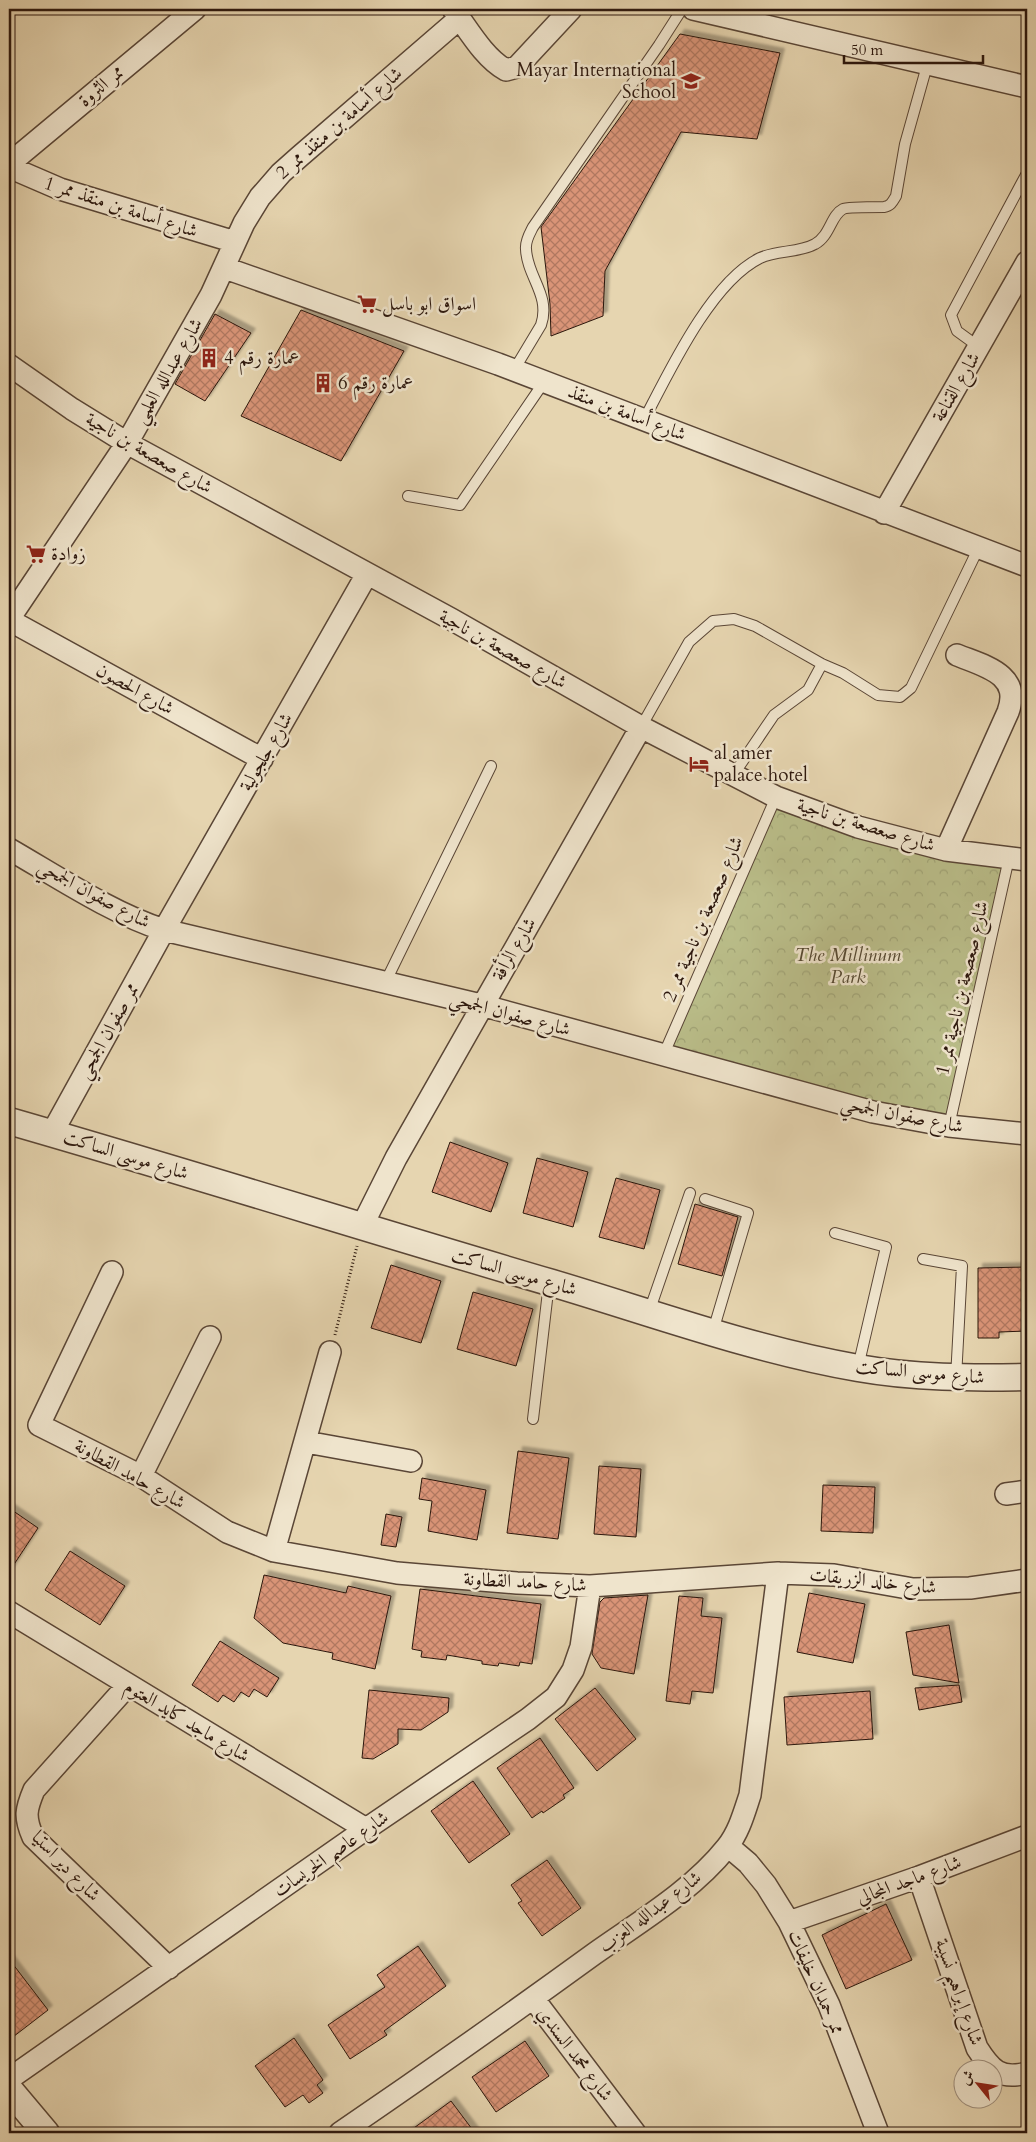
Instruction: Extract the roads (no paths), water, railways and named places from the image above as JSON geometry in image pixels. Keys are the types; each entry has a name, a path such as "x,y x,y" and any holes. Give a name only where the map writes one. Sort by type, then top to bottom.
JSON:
{"street":[{"name":"ممر الثروة","path":"9,166 195,9"},
{"path":"457,13 490,57 506,70 517,67 571,9"},
{"path":"693,9 928,62 1027,87"},
{"name":"شارع أسامة بن منقذ ممر 2","path":"235,242 260,197 281,173 457,13"},
{"name":"شارع أسامة بن منقذ ممر 1","path":"9,166 60,189 235,242"},
{"name":"شارع عبدالله العلمي","path":"9,620 127,443 225,268 235,242"},
{"name":"شارع القناعة","path":"884,512 1027,262"},
{"name":"شارع أسامة بن منقذ","path":"225,268 514,370 1027,566"},
{"name":"شارع صعصعة بن ناجية","path":"9,365 72,409 127,443 451,619 641,727 776,796 858,827 946,850 1018,859"},
{"name":"شارع جلجولية","path":"164,930 367,574"},
{"name":"شارع الحصون","path":"9,620 262,759"},
{"path":"946,850 1008,712 1012,698 1008,684 1000,674 957,655"},
{"name":"شارع الرأفة","path":"362,1226 396,1158 481,1005 641,727"},
{"name":"شارع صفوان الجمحي","path":"9,849 122,913 144,924 164,930 481,1005 873,1112 949,1126 1027,1134"},
{"name":"ممر صفوان الجمحي","path":"52,1133 164,930"},
{"name":"شارع موسى الساكت","path":"9,1121 787,1353 858,1368 956,1379 1027,1377"},
{"name":"شارع حامد القطاونة","path":"112,1272 39,1425 141,1476 227,1532 274,1550 397,1572 517,1584 590,1586 778,1574"},
{"path":"141,1476 210,1337"},
{"path":"274,1550 330,1352"},
{"path":"306,1442 411,1461"},
{"path":"1006,1494 1027,1491"},
{"name":"شارع خالد الزريقات","path":"778,1574 834,1575 913,1589 970,1588 1027,1580"},
{"name":"شارع عبدالله العزب","path":"346,2132 674,1896 704,1871 728,1846 741,1822 750,1796 778,1574"},
{"name":"شارع عاصم الخريسات","path":"9,2079 366,1829 528,1719 556,1697 573,1670 581,1647 590,1586"},
{"name":"شارع ماجد كايد العتوم","path":"9,1612 366,1829"},
{"name":"شارع دير استيا","path":"128,1685 34,1790 27,1805 26,1822 33,1837 169,1968"},
{"name":"شارع ماجد المجالي","path":"789,1922 919,1877 1027,1836"},
{"name":"ممر حمدان خليفات","path":"728,1846 748,1863 766,1885 789,1922 829,2005 878,2133"},
{"name":"شارع إبراهيم نسيبة","path":"919,1877 977,2048 985,2061 995,2071 1007,2076 1027,2074"},
{"name":"شارع محمد السندي","path":"533,1998 634,2133"},
{"path":"9,2089 46,2133"}],"lane":[{"path":"514,370 542,325 544,317 544,304 526,248 530,232 682,9"},
{"path":"644,420 674,362 716,296 732,278 760,258 813,245 822,240 838,213 844,208 884,207 892,202 896,196 905,144 928,62"},
{"path":"979,346 956,331 951,315 1027,173"},
{"path":"408,496 460,506 544,382"},
{"path":"641,727 689,642 713,621 734,619 755,626 822,664 843,673 878,695 900,697 911,688 979,547"},
{"path":"734,774 774,715 808,690 822,664"},
{"path":"385,982 491,766"},
{"name":"شارع صعصعة بن ناجية ممر 2","path":"663,1056 776,796"},
{"name":"شارع صعصعة بن ناجية ممر 1","path":"949,1126 1018,859"},
{"path":"649,1312 690,1193"},
{"path":"705,1199 748,1213 713,1332"},
{"path":"835,1232 886,1247 858,1368"},
{"path":"923,1259 962,1266 956,1379"},
{"path":"533,1420 549,1282"}],"place":[{"name":"Mayar International School","path":"691,81"},
{"name":"اسواق ابو باسل","path":"367,304"},
{"name":"عمارة رقم 4","path":"209,358"},
{"name":"عمارة رقم 6","path":"323,383"},
{"name":"زوادة","path":"36,554"},
{"name":"al amer palace hotel","path":"699,764"}],"park label":[{"name":"The Millinum Park","path":"848,966"}]}
